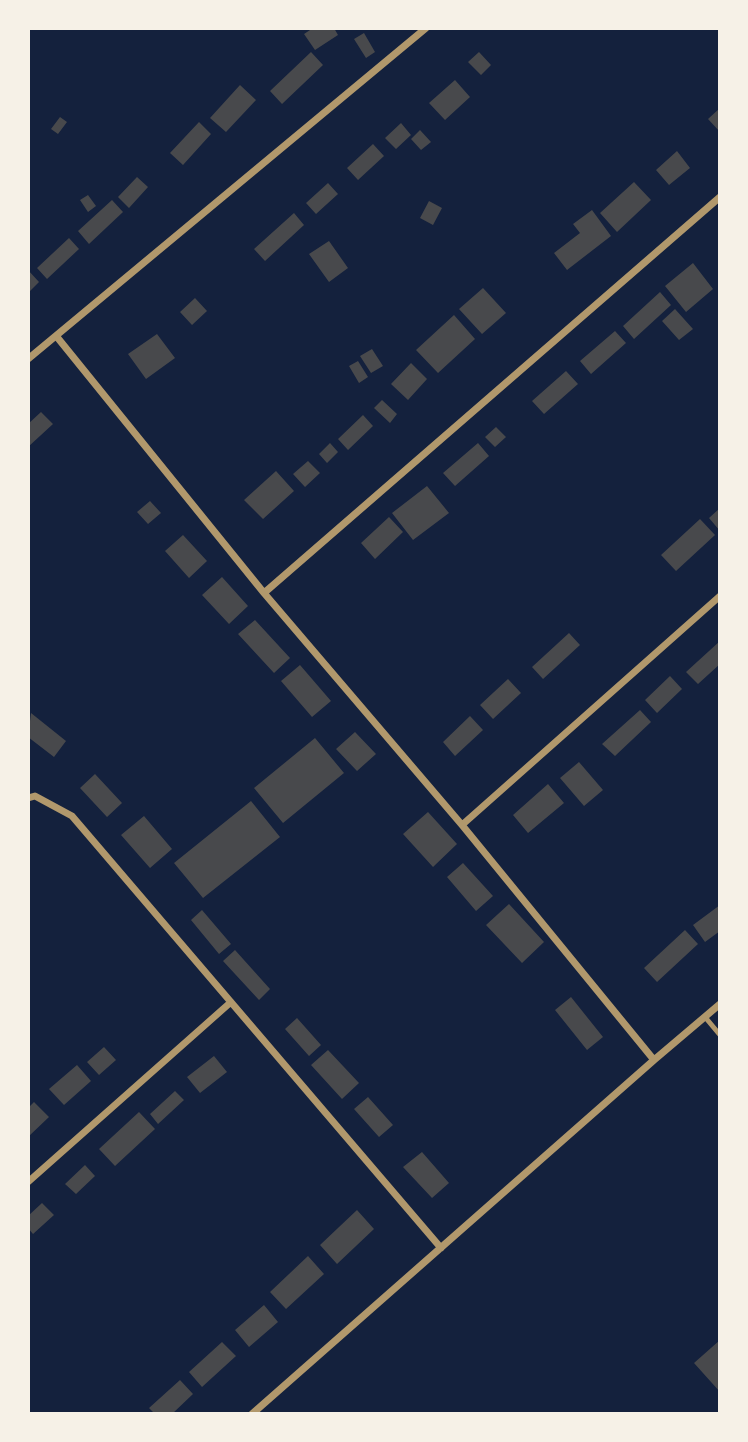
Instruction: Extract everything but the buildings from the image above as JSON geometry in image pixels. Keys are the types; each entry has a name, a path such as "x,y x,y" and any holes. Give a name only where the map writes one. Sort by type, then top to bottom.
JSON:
{"street":[{"path":"28,359 426,28"},
{"path":"264,593 720,197"},
{"path":"57,337 264,593 462,825 654,1060"},
{"path":"462,825 720,596"},
{"path":"28,798 35,796 72,816 441,1248"},
{"path":"28,1182 231,1002"},
{"path":"252,1414 720,1004"}],"lane":[{"path":"705,1017 720,1035"}]}
